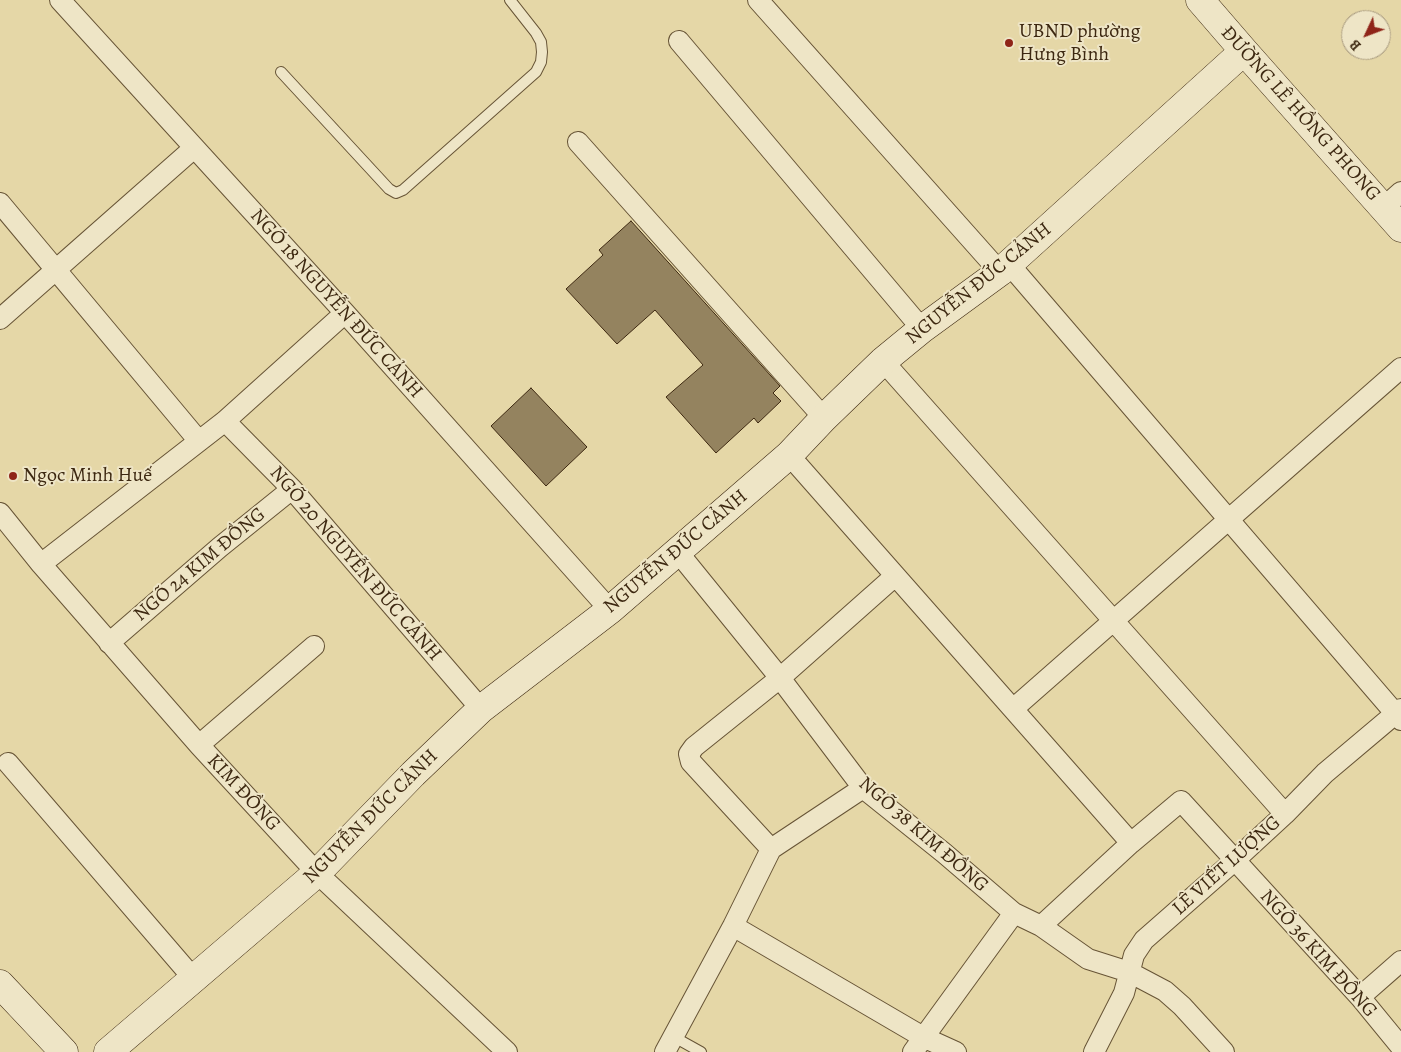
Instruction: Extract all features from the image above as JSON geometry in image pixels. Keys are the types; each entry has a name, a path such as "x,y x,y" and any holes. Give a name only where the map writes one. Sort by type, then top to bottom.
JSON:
{"street":[{"name":"NGÕ 18 NGUYỄN ĐỨC CẢNH","path":"60,0 345,313 610,610"},
{"path":"758,0 1005,268 1229,519 1399,714"},
{"name":"ĐƯỜNG LÊ HỒNG PHONG","path":"1205,2 1244,52 1392,200 1401,228"},
{"path":"678,41 922,329"},
{"name":"NGUYỄN ĐỨC CẢNH","path":"108,1052 317,873 413,774 482,710 610,610 789,455 883,361 922,329 1005,268 1244,52"},
{"path":"578,142 824,418"},
{"path":"0,319 194,148"},
{"path":"0,203 198,440"},
{"path":"41,564 224,421 345,313"},
{"path":"883,361 1285,814"},
{"path":"1012,709 1401,368"},
{"name":"NGÕ 20 NGUYỄN ĐỨC CẢNH","path":"224,421 292,489 482,710"},
{"path":"789,455 1131,843 1041,926"},
{"name":"NGÕ 24 KIM ĐỒNG","path":"109,642 220,547 292,489"},
{"name":"KIM ĐỒNG","path":"0,513 41,564 199,745 317,873 507,1052"},
{"name":"NGÕ 38 KIM ĐỒNG","path":"677,551 780,678 864,788 1014,913 1041,926 1088,959 1129,972 1165,991 1182,1006 1224,1052"},
{"path":"771,849 691,762 689,754 694,747 780,678 895,576"},
{"path":"199,745 314,646"},
{"name":"LÊ VIẾT LƯỢNG","path":"1094,1052 1124,993 1134,955 1144,940 1285,814 1325,773 1399,714"},
{"path":"8,763 193,978"},
{"path":"670,1044 733,926 771,849 864,788"},
{"name":"NGÕ 36 KIM ĐỒNG","path":"1131,843 1181,801 1360,997 1401,1047"},
{"path":"918,1044 1014,913"},
{"path":"733,926 918,1044 956,1052"},
{"path":"1360,997 1401,961"},
{"path":"0,984 64,1052"}],"lane":[{"path":"281,72 389,189 396,193 403,190 536,72 541,62 541,42 510,0"},
{"path":"670,1044 701,1052"}],"building":[{"path":"631,221 780,386 773,393 781,401 758,423 754,418 716,453 666,397 703,365 655,310 617,344 566,289 603,255 599,250"},
{"path":"531,388 587,447 546,486 491,426"}],"place":[{"name":"UBND phường Hưng Bình","path":"1009,43"},
{"name":"Ngọc Minh Huế","path":"13,476"}]}
